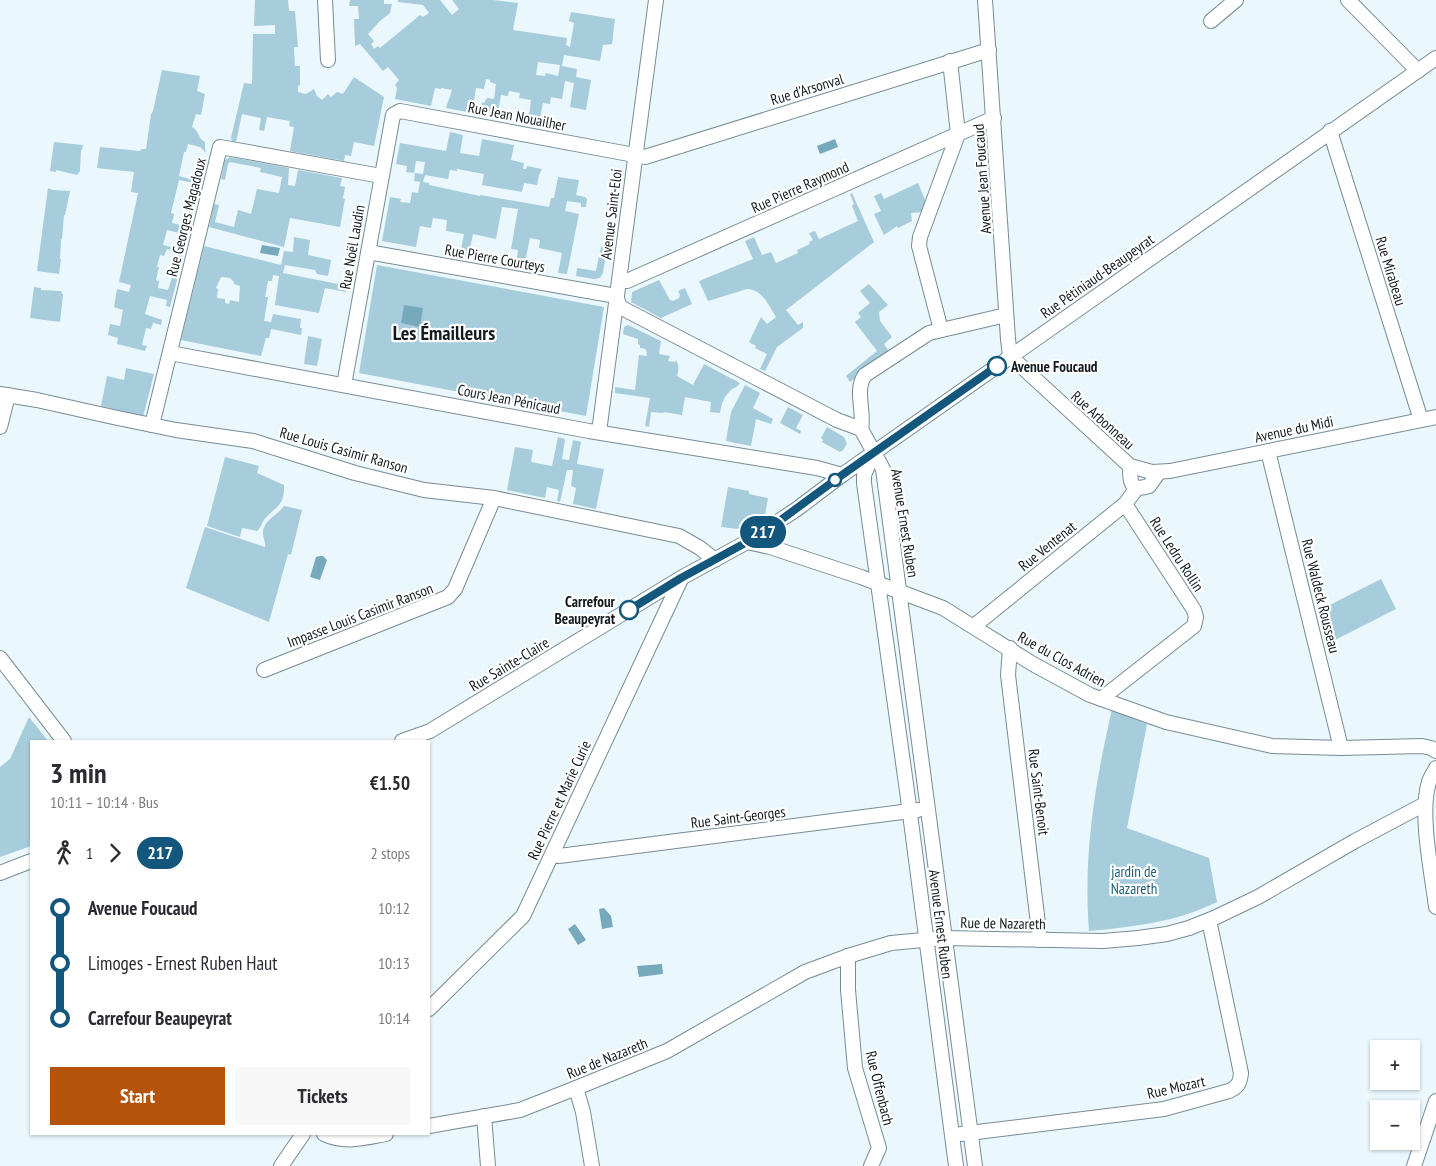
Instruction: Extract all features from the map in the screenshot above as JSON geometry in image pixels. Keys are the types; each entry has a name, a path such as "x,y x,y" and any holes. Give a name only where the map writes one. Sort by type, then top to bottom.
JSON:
{"street":[{"path":"325,0 328,60"},
{"name":"Avenue Saint-Eloi","path":"599,432 656,0"},
{"name":"Avenue Jean Foucaud","path":"985,0 1010,356"},
{"path":"1211,21 1236,0"},
{"path":"1348,0 1418,71"},
{"name":"Rue d'Arsonval","path":"635,155 645,157 989,50"},
{"name":"Rue Pétiniaud-Beaupeyrat","path":"747,542 1436,58"},
{"path":"941,330 919,246 920,237 958,134 950,61"},
{"name":"Rue Jean Nouailher","path":"393,114 400,111 635,155"},
{"name":"Rue Noël Laudin","path":"344,384 393,114"},
{"name":"Rue Pierre Raymond","path":"619,280 626,281 994,118"},
{"name":"Rue Mirabeau","path":"1330,131 1421,420"},
{"name":"Rue Georges Magadoux","path":"152,425 220,147 381,176"},
{"name":"Rue Pierre Courteys","path":"368,252 616,296"},
{"path":"616,296 620,307 837,420 861,429"},
{"path":"873,453 861,429 863,422 860,384 863,378 929,333 1006,315"},
{"name":"Cours Jean Pénicaud","path":"170,353 599,432 817,468 842,475"},
{"name":"Rue Arbonneau","path":"1010,356 1130,466"},
{"path":"0,427 4,394"},
{"name":"Rue Louis Casimir Ranson","path":"4,394 152,425 254,441 355,473 416,488 494,498 680,536 715,560"},
{"name":"Avenue du Midi","path":"1159,472 1436,417"},
{"name":"Rue Waldeck Rousseau","path":"1268,451 1341,748"},
{"name":"Avenue Ernest Ruben","path":"873,453 864,475 864,483 910,812 956,1166"},
{"name":"Avenue Ernest Ruben","path":"873,453 883,472 975,1166"},
{"path":"1130,466 1143,471 1159,472 1149,486 1137,488 1132,485 1130,480 1130,466"},
{"name":"Rue Ventenat","path":"974,626 1126,504 1137,488"},
{"name":"Impasse Louis Casimir Ranson","path":"264,670 448,597 455,589 494,498"},
{"name":"Rue Ledru Rollin","path":"1101,699 1194,626 1196,617 1194,610 1126,504"},
{"path":"681,578 747,542"},
{"name":"Rue du Clos Adrien","path":"747,542 770,547 852,574 943,608 1033,664 1090,695 1166,722 1272,746 1341,748 1422,746 1436,751"},
{"name":"Rue Sainte-Claire","path":"405,740 430,731 681,578"},
{"name":"Rue Pierre et Marie Curie","path":"430,1008 523,916 681,578"},
{"name":"Rue Saint-Benoit","path":"1010,648 1008,675 1040,940"},
{"path":"0,658 63,740"},
{"path":"1436,768 1429,782 1425,804 1428,847 1436,908"},
{"name":"Rue de Nazareth","path":"430,1126 520,1110 576,1088 667,1051 805,972 848,956 892,943 945,938 1103,941 1167,934 1209,920 1282,884 1355,841 1425,804"},
{"name":"Rue Saint-Georges","path":"553,853 559,856 910,812 928,808"},
{"path":"0,873 30,861"},
{"name":"Rue Mozart","path":"952,1136 971,1132 1164,1109 1236,1088 1240,1081 1241,1073 1209,920"},
{"name":"Rue Offenbach","path":"848,956 848,990 855,1068 879,1148 871,1166"},
{"path":"576,1088 583,1112 592,1166"},
{"path":"1414,1166 1436,1101"},
{"path":"484,1116 488,1166"},
{"path":"281,1166 302,1135"},
{"path":"326,1135 349,1140 380,1135"}],"green space":[{"path":"255,0 288,0 289,11 295,11 298,47 294,47 295,66 300,66 298,92 306,94 314,89 317,96 322,100 328,94 331,97 337,92 343,94 354,77 384,97 374,146 354,142 351,156 345,155 344,161 290,151 294,127 289,126 290,121 267,117 264,131 259,130 261,118 242,114 236,142 232,141 231,138 244,83 252,84 253,34 275,34 275,25 254,26"},
{"path":"350,0 384,0 384,4 392,4 390,13 368,34 374,41 371,44 374,49 378,46 380,48 420,15 423,17 429,13 423,5 398,2 398,0 440,0 452,15 459,9 452,0 493,0 518,3 513,30 567,38 566,45 570,47 574,23 569,21 571,12 615,19 612,44 603,45 600,61 564,55 562,66 577,69 576,77 591,80 586,110 570,107 574,83 565,81 562,99 551,97 550,104 543,103 540,118 529,116 531,100 519,98 520,93 509,91 508,96 501,95 497,118 479,115 482,102 484,103 487,98 494,99 496,84 486,79 484,89 476,88 472,113 446,108 452,90 441,88 435,88 431,106 395,99 397,88 395,85 399,80 388,67 383,71 360,44 355,46 354,19 359,19 358,6 349,6","holes":["538,62 560,65 558,76 546,73 545,76 536,75"]},
{"path":"162,70 200,76 197,91 205,94 201,115 196,114 192,127 205,142 206,153 200,147 188,144 186,152 184,152 179,176 200,182 197,198 191,196 194,183 179,180 171,213 174,214 172,223 185,226 189,211 193,212 181,261 176,259 178,251 167,249 164,256 160,255 156,280 159,281 158,288 168,290 174,271 179,272 170,307 166,306 167,300 150,296 145,314 162,320 161,325 153,323 151,329 146,328 142,345 147,346 145,351 117,344 118,338 108,335 110,324 120,326 123,310 114,307 117,289 129,292 131,285 119,282 138,193 131,192 134,172 97,168 100,147 140,151 141,149 146,149","holes":["167,230 183,234 178,249 163,245"]},
{"path":"450,132 463,135 460,153 479,156 482,139 514,145 511,160 524,163 523,169 526,169 527,166 542,169 537,185 524,183 522,192 482,185 484,174 457,169 457,171 450,170 448,179 425,175 423,182 429,183 429,185 480,196 549,207 551,198 554,198 558,177 579,180 576,195 587,199 586,207 581,207 581,203 567,201 565,211 579,214 567,274 558,273 562,253 539,248 540,240 530,238 524,267 516,265 518,250 511,249 518,209 502,207 496,239 473,234 468,257 460,255 464,234 446,231 447,220 433,218 431,228 420,226 416,247 382,241 390,197 401,199 400,202 410,203 412,192 418,193 420,182 414,181 415,173 423,174 425,162 416,161 414,173 406,172 407,166 396,164 400,143 446,151"},
{"path":"54,142 83,145 80,171 77,175 56,170 56,172 50,171"},
{"path":"230,157 289,168 288,185 295,186 298,170 342,178 340,186 345,187 343,198 345,199 340,227 290,218 284,247 209,227 214,204 219,205 215,222 234,227 238,210 251,214 257,189 279,193 282,177 260,172 261,168 230,162 225,180 221,179 225,160"},
{"path":"918,183 926,202 923,212 911,213 912,221 898,228 897,226 884,235 874,214 881,211 874,196 881,193 884,199"},
{"path":"48,188 70,191 64,215 59,274 37,271"},
{"path":"852,193 874,242 786,310 798,325 803,322 803,328 777,347 765,371 760,369 767,354 755,348 756,346 749,342 761,317 767,324 776,317 768,303 757,292 747,289 708,301 699,281 753,259 745,241 754,237 762,255 771,252 776,263 798,253 797,250 810,244 809,242 813,240 809,233 815,231 819,239 858,221 852,206 854,204 850,194"},
{"path":"294,237 310,240 308,255 331,260 328,276 317,274 315,270 285,265 283,273 348,286 346,292 325,288 319,313 275,305 279,276 273,275 272,281 268,281 265,297 268,297 264,321 271,322 273,314 301,319 301,335 271,329 269,338 266,338 261,356 181,340 204,246 281,265 284,251 293,252","holes":["221,277 230,278 234,284 240,286 239,302 230,300 229,304 225,303 225,299 217,298 218,289 216,288"]},
{"path":"601,247 607,248 603,273 600,278 576,276 577,268 596,271"},
{"path":"377,265 604,307 586,416 359,373"},
{"path":"659,280 670,300 673,301 679,298 678,291 685,288 692,304 661,318 631,302 632,292"},
{"path":"869,284 888,305 879,312 880,321 892,337 884,344 890,353 850,382 846,376 877,351 855,322 861,317 858,313 870,303 860,291"},
{"path":"34,287 41,288 41,290 61,291 63,295 60,322 30,318"},
{"path":"628,325 661,341 659,354 670,356 668,361 675,362 676,360 678,364 677,376 693,385 704,364 740,383 726,395 720,413 710,412 711,402 685,397 682,415 651,412 649,427 645,426 650,398 615,393 615,387 635,390 639,355 647,356 646,349 640,348 638,339 623,334 624,327"},
{"path":"308,336 322,339 317,366 304,364"},
{"path":"126,368 154,374 143,417 101,406 107,376 124,380"},
{"path":"745,385 760,393 753,408 773,419 771,424 756,419 751,446 726,441 731,412"},
{"path":"788,407 803,415 796,428 801,431 800,434 780,423"},
{"path":"827,427 844,437 847,444 840,452 822,442 821,438"},
{"path":"558,437 565,439 562,459 569,460 573,440 581,442 577,464 604,469 596,509 573,504 576,488 571,486 573,470 567,470 560,502 557,501 559,490 547,487 545,498 507,490 515,447 533,450 531,462 552,466"},
{"path":"225,457 259,466 257,473 284,485 281,502 268,515 258,530 242,528 240,537 207,526"},
{"path":"728,487 749,491 749,494 768,498 764,520 743,529 721,527"},
{"path":"284,506 302,510 291,555 288,554 269,622 186,588 205,527 265,547 264,527"},
{"path":"1381,579 1396,609 1335,640 1320,610"},
{"name":"jardin de Nazareth","path":"1112,709 1147,724 1127,828 1209,858 1217,902 1202,909 1154,923 1089,931 1089,847 1100,764"},
{"path":"29,717 47,740 30,740 30,846 0,857 0,767 10,759"}],"shaded area":[{"path":"835,139 838,147 820,154 817,146"},
{"path":"262,245 280,248 278,256 260,253"},
{"path":"404,305 423,308 420,327 401,323"},
{"path":"320,556 327,560 320,580 310,577 316,557"},
{"path":"604,908 611,916 613,927 602,929 599,909"},
{"path":"575,924 586,940 578,945 568,929"},
{"path":"662,964 663,974 639,977 637,966"}],"bus line":[{"name":"217","path":"629,610 778,522 997,366"}],"place":[{"name":"Avenue Foucaud","path":"997,366"},
{"name":"Carrefour Beaupeyrat","path":"629,610"}],"district":[{"name":"Les Émailleurs","path":"444,333"}]}
